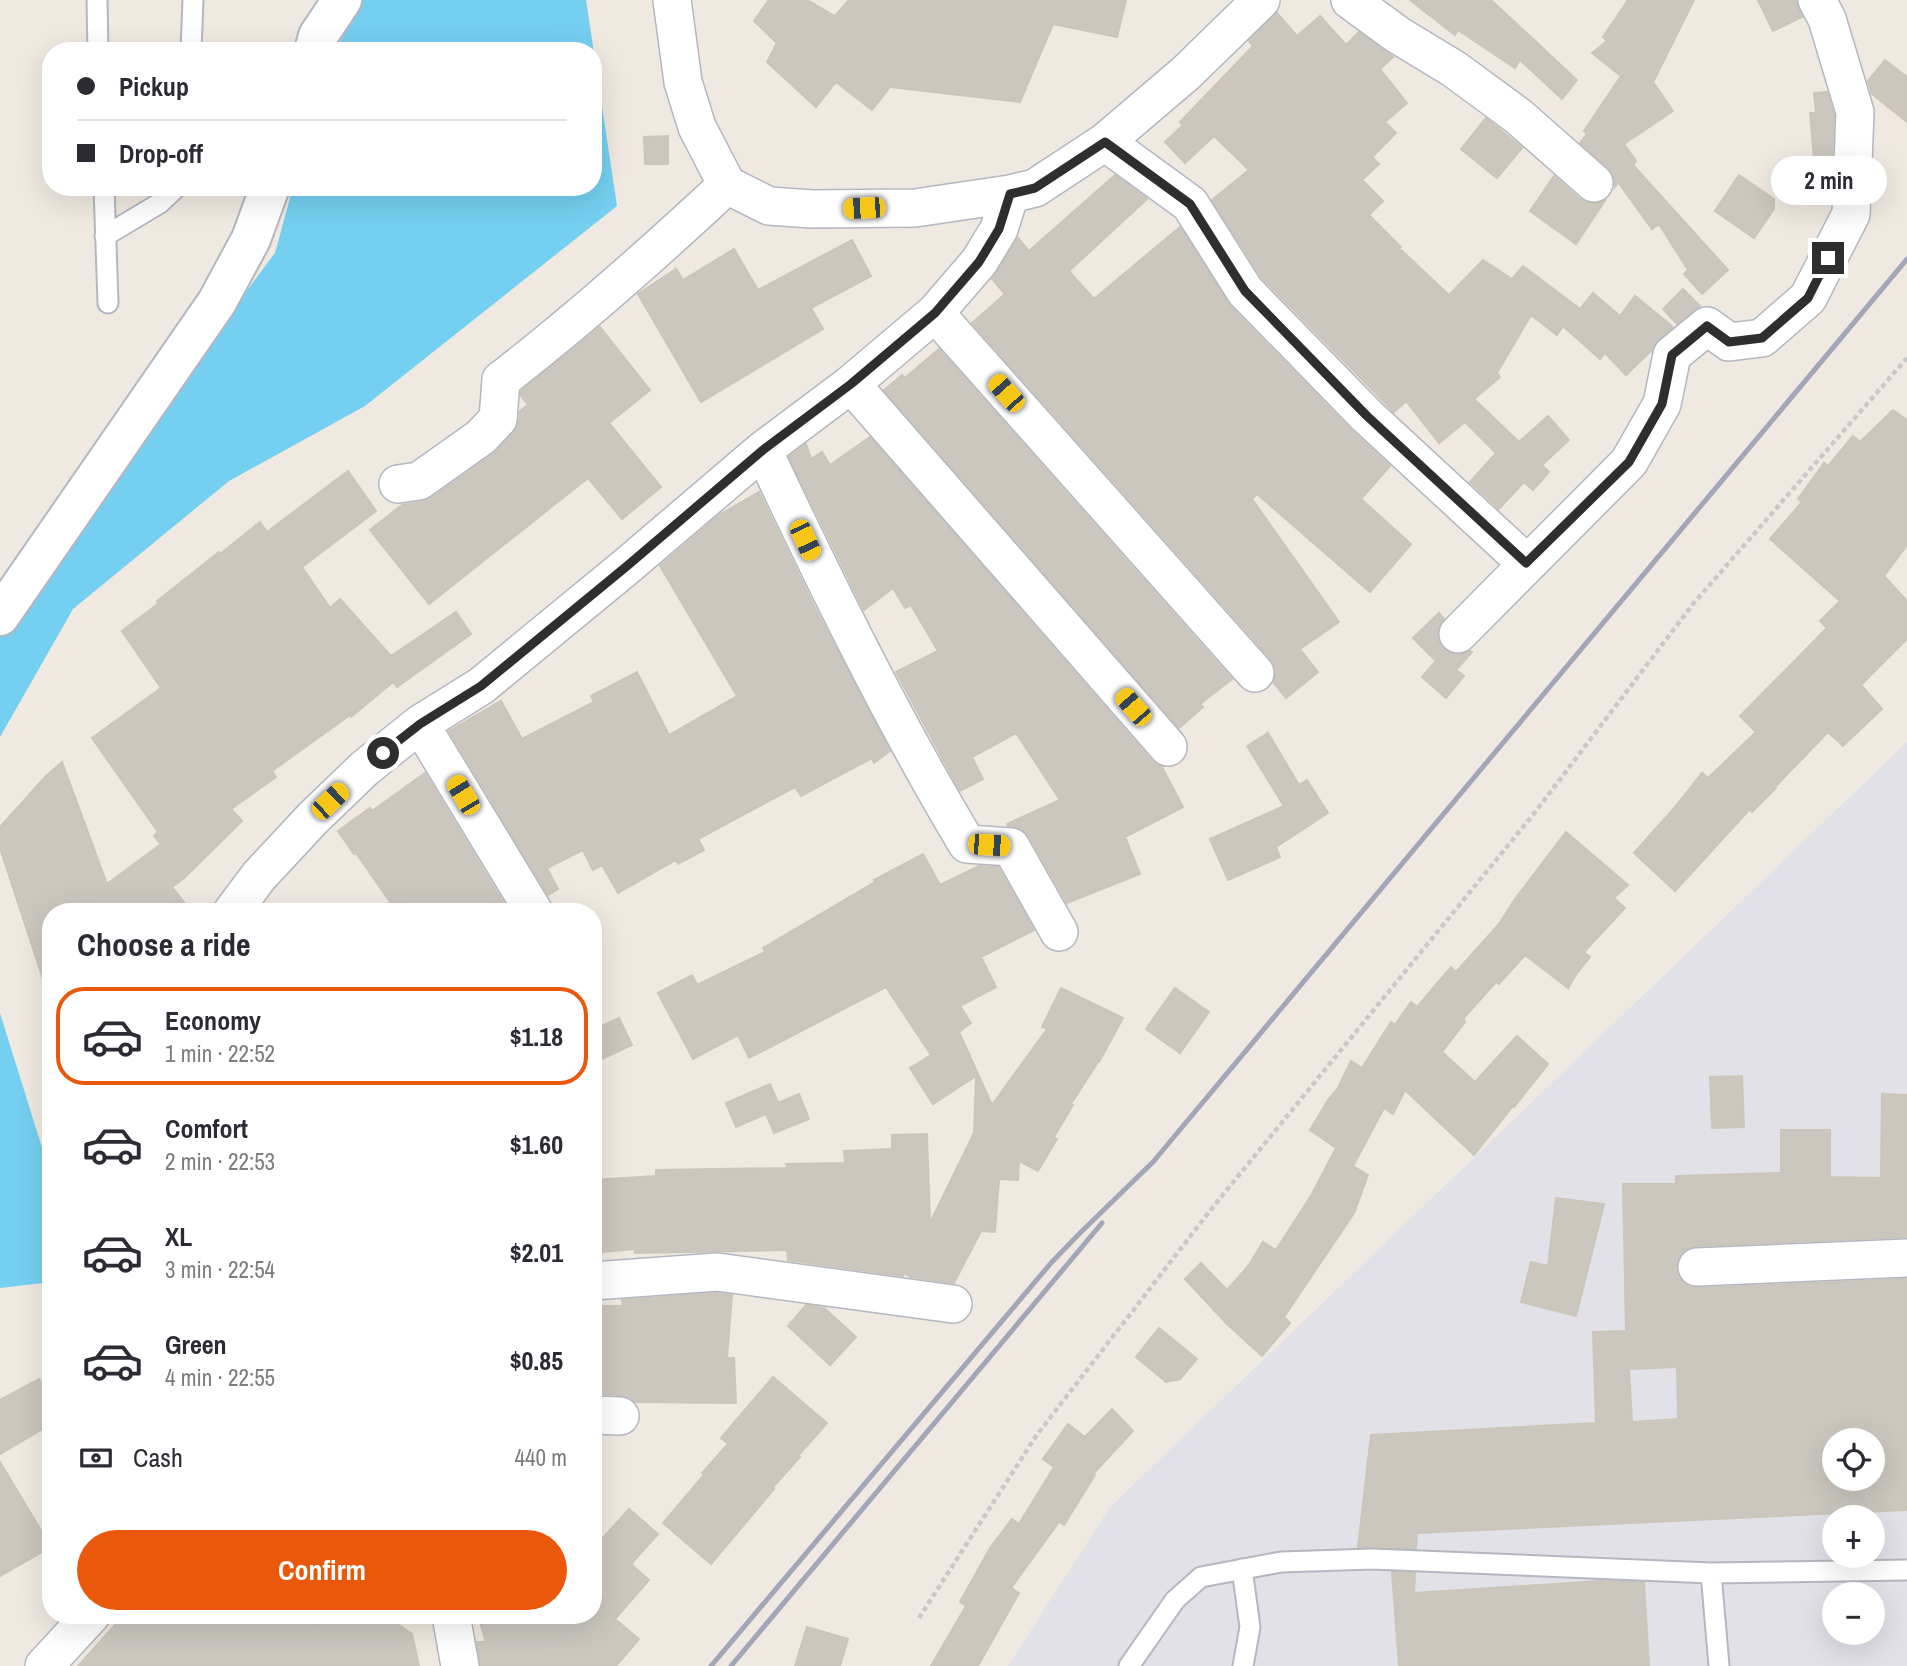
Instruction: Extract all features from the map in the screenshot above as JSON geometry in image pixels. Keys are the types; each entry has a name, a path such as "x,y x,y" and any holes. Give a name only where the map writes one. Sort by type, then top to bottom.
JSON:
{"street":[{"path":"316,42 342,0"},
{"path":"672,0 683,82 697,127 727,185 769,206 812,209 915,208 1035,188 1105,142 1186,73 1261,0"},
{"path":"1350,0 1497,100 1594,183"},
{"path":"1458,634 1629,462 1662,404 1672,355 1707,326 1729,342 1762,338 1808,298 1851,214 1855,112 1827,19 1818,0"},
{"path":"1105,142 1190,204 1245,291 1367,416 1526,563"},
{"path":"398,484 419,481 481,437 498,419 501,380 556,337 727,185"},
{"path":"239,903 259,876 313,818 365,768 420,724 481,686 763,450 851,384 935,313 979,262 999,229 1010,194"},
{"path":"0,616 217,302 251,239 268,196"},
{"path":"935,313 1255,673"},
{"path":"851,384 1168,747"},
{"path":"763,450 826,584 935,791 967,844 1011,846 1059,932"},
{"path":"420,724 529,903"},
{"path":"1697,1267 1907,1258"},
{"path":"602,1280 718,1272 953,1304"},
{"path":"44,1666 83,1624"},
{"path":"453,1624 460,1666"}],"lane":[{"path":"97,0 99,42"},
{"path":"191,42 193,0"},
{"path":"104,196 108,303"},
{"path":"106,236 167,196"},
{"path":"1129,1666 1175,1600 1202,1577 1281,1562 1372,1559 1711,1573 1907,1570"},
{"path":"1242,1569 1251,1627 1244,1666"},
{"path":"1711,1573 1720,1666"}],"path":[{"path":"919,1618 1036,1437 1213,1207 1536,811 1693,604 1907,358"}],"shaded area":[{"path":"1907,742 1907,1666 1008,1666 1110,1507"}],"water":[{"path":"363,0 586,0 592,42 340,42"},
{"path":"602,106 617,206 365,406 229,481 73,609 0,737 0,634 36,573 275,253 291,196 602,196"},
{"path":"0,1013 42,1148 42,1283 0,1288"}],"building":[{"path":"769,0 807,0 835,16 849,0 1126,0 1117,37 1053,24 1020,102 890,87 872,110 836,82 816,107 767,62 777,43 754,21"},
{"path":"1410,0 1491,0 1577,80 1562,99 1520,60 1515,68 1458,30 1455,35"},
{"path":"1628,0 1694,0 1653,82 1673,111 1624,144 1636,161 1633,165 1728,270 1702,294 1684,274 1688,270 1659,224 1652,229 1618,182 1615,187 1614,177 1608,168 1580,143 1587,134 1584,131 1621,76 1592,53 1607,41 1603,37"},
{"path":"1758,0 1796,0 1802,17 1773,31"},
{"path":"1277,13 1297,36 1320,16 1346,45 1359,32 1393,57 1380,69 1407,103 1385,122 1396,133 1372,157 1379,164 1362,180 1383,201 1369,215 1401,247 1399,248 1449,295 1483,260 1512,279 1523,266 1580,309 1593,293 1620,316 1635,296 1673,327 1626,375 1605,353 1600,359 1563,326 1557,335 1531,315 1497,373 1500,377 1474,399 1519,442 1548,416 1569,440 1542,465 1549,472 1533,490 1524,482 1499,509 1470,482 1496,453 1465,422 1439,443 1406,401 1394,412 1262,278 1212,200 1249,170 1214,136 1185,163 1165,142 1183,125 1180,122 1253,46 1249,41"},
{"path":"1885,60 1907,77 1907,122 1872,94 1868,81"},
{"path":"1827,92 1834,115 1832,159 1814,160 1810,113 1816,113 1814,93"},
{"path":"1486,118 1522,148 1497,178 1461,149"},
{"path":"668,136 668,164 645,164 644,137"},
{"path":"1115,175 1147,199 1069,271 1094,299 1180,227 1230,306 1352,431 1390,466 1361,499 1411,544 1370,592 1257,494 1252,499 1339,622 1300,649 1318,672 1286,698 1273,682 1276,669 1271,659 972,323 1005,294 992,279 1018,238 1029,251"},
{"path":"1739,175 1774,199 1774,209 1754,238 1715,211"},
{"path":"1554,176 1580,199 1589,203 1600,203 1606,199 1576,244 1530,211"},
{"path":"852,240 871,276 811,308 823,329 701,402 638,294 676,269 683,280 734,249 758,290"},
{"path":"1683,289 1700,306 1677,324 1663,309"},
{"path":"600,327 650,390 609,423 661,487 622,519 588,478 429,604 370,530 402,505 431,498 496,452 513,433 520,411 528,405 521,396 521,391"},
{"path":"939,349 1232,679 1200,704 1203,707 1179,728 884,390 902,375 905,378"},
{"path":"1893,410 1907,420 1907,545 1884,576 1907,601 1907,639 1861,685 1882,709 1843,746 1828,732 1752,812 1750,809 1675,891 1634,853 1702,773 1708,778 1756,732 1740,716 1827,628 1820,621 1840,601 1770,539 1802,502 1798,499 1824,463 1828,466 1853,436 1860,442"},
{"path":"870,437 1152,761 1162,767 1183,807 1125,837 1140,874 1067,903 1029,836 1022,829 1007,824 1060,800 1016,733 972,757 983,779 960,791 896,672 938,651 911,605 905,608 893,588 864,610 789,457 806,444 811,459 822,452 830,465"},
{"path":"348,471 376,511 302,567 330,608 340,599 391,656 456,612 471,634 397,687 393,682 351,717 350,715 272,771 276,777 231,809 242,821 172,887 185,903 42,903 42,976 0,848 0,827 62,762 107,884 161,844 154,836 158,832 92,738 161,688 122,631 260,522 267,532"},
{"path":"759,492 816,610 890,751 874,763 872,758 801,796 795,787 698,839 704,850 678,864 676,860 618,893 602,865 593,870 583,850 547,868 558,889 548,895 449,731 501,701 522,739 594,702 591,696 637,672 669,735 737,696 660,566 719,515"},
{"path":"1439,613 1444,619 1438,629 1438,640 1443,648 1453,654 1472,652 1456,670 1464,676 1446,698 1422,677 1436,661 1413,638"},
{"path":"1268,733 1299,785 1307,780 1328,813 1276,847 1280,857 1228,880 1210,839 1284,806 1247,746"},
{"path":"425,773 504,903 391,903 338,831 370,808 372,811"},
{"path":"1566,832 1628,885 1614,898 1625,908 1584,952 1590,957 1568,988 1525,955 1463,1019 1465,1022 1442,1052 1475,1082 1517,1036 1548,1064 1474,1155 1405,1090 1393,1114 1384,1108 1353,1166 1368,1175 1354,1213 1284,1317 1290,1323 1262,1356 1226,1323 1185,1279 1201,1263 1227,1290 1249,1265 1263,1242 1276,1250 1312,1194 1336,1148 1310,1130 1338,1088 1351,1061 1362,1068 1391,1022 1395,1025 1411,1002 1417,1007 1451,967 1456,972 1499,924"},
{"path":"923,854 940,885 979,866 998,867 1034,930 981,957 996,987 960,1006 971,1023 959,1032 992,1105 1047,1029 1042,1027 1061,988 1123,1018 1099,1062 1071,1104 1073,1105 1054,1137 1057,1139 1038,1171 1019,1161 1018,1180 999,1179 995,1232 981,1231 954,1283 911,1277 904,1273 903,1276 788,1260 787,1250 635,1253 635,1249 602,1252 602,1179 656,1176 656,1170 788,1168 786,1164 845,1163 844,1151 892,1149 892,1135 927,1134 930,1223 974,1133 976,1076 933,1104 910,1068 931,1055 886,987 749,1058 738,1035 693,1059 658,993 692,975 697,985 765,952 763,948 875,882 874,880"},
{"path":"1175,988 1209,1012 1180,1053 1146,1029"},
{"path":"619,1018 632,1045 602,1059 602,1026"},
{"path":"1742,1076 1744,1127 1712,1128 1710,1077"},
{"path":"770,1084 778,1103 799,1094 809,1119 774,1133 766,1114 736,1127 726,1103"},
{"path":"1882,1094 1907,1095 1907,1237 1696,1246 1686,1249 1679,1257 1676,1269 1679,1278 1687,1285 1698,1288 1907,1279 1907,1510 1885,1511 1885,1505 1822,1505 1822,1514 1417,1533 1416,1549 1358,1547 1371,1435 1596,1423 1593,1332 1626,1331 1623,1184 1676,1184 1676,1176 1781,1173 1781,1130 1830,1130 1830,1177 1881,1178","holes":["1677,1367 1678,1419 1632,1422 1629,1369"]},
{"path":"1556,1198 1604,1204 1576,1316 1521,1302 1531,1262 1548,1266"},
{"path":"716,1293 732,1295 727,1358 734,1358 736,1403 635,1402 621,1395 602,1394 602,1306 623,1306 622,1300"},
{"path":"806,1305 824,1308 856,1337 830,1365 788,1326"},
{"path":"1159,1328 1197,1359 1180,1379 1166,1382 1136,1357"},
{"path":"773,1377 827,1423 711,1564 663,1523 728,1444 721,1438"},
{"path":"39,1379 42,1385 42,1429 0,1454 0,1400"},
{"path":"1112,1409 1133,1431 1093,1474 1095,1475 1064,1525 1059,1522 1011,1588 1019,1593 978,1666 931,1666 966,1606 960,1602 990,1548 1012,1519 1019,1524 1054,1467 1043,1459 1068,1424 1085,1437"},
{"path":"0,1462 42,1532 42,1552 0,1576"},
{"path":"629,1509 658,1534 631,1564 649,1580 615,1619 639,1639 616,1666 480,1666 477,1642 486,1642 481,1624 602,1624 602,1539"},
{"path":"1392,1572 1415,1573 1414,1593 1600,1581 1644,1582 1649,1666 1399,1666"},
{"path":"116,1624 398,1624 412,1634 419,1666 78,1666"},
{"path":"807,1627 848,1639 840,1666 795,1666"}],"railway":[{"path":"711,1666 1051,1263 1153,1162 1907,259"},
{"path":"731,1666 1102,1223"}],"route":[{"path":"383,753 420,724 481,686 763,450 851,384 935,313 979,262 999,229 1010,194 1035,188 1105,142 1190,204 1245,291 1367,416 1526,563 1629,462 1662,404 1672,355 1707,326 1729,342 1762,338 1808,298 1828,258"}]}
